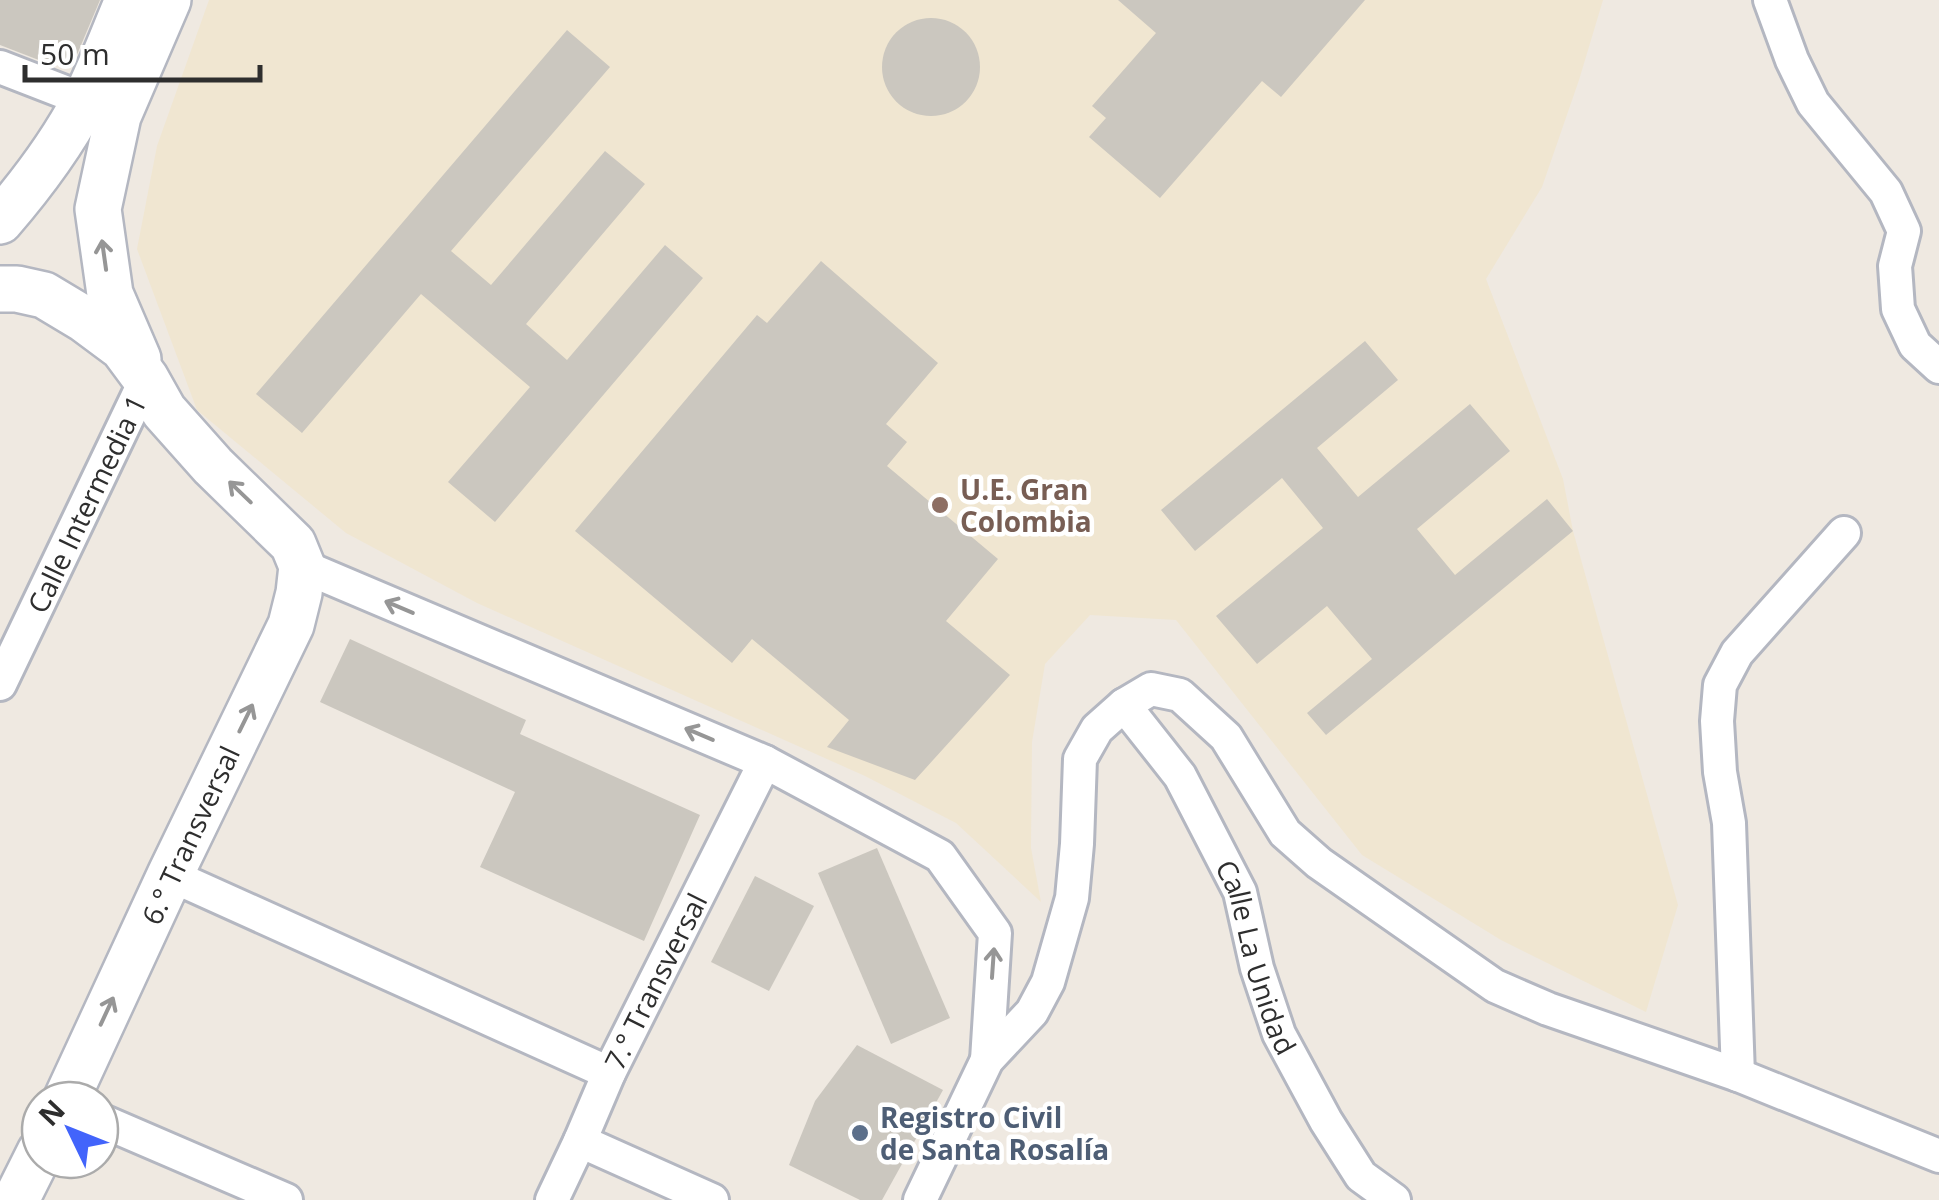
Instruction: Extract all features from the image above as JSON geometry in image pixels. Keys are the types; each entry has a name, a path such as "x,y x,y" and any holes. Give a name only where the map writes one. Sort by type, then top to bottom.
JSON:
{"street":[{"path":"0,221 56,148 85,100 128,0"},
{"path":"146,379 110,294 98,209 118,116 168,0"},
{"path":"1770,0 1792,60 1813,102 1886,192 1904,231 1896,266 1898,309 1915,345 1939,366"},
{"path":"0,68 85,100"},
{"path":"0,289 17,288 44,295 124,348 164,411 213,466 293,544 302,566 766,762 940,856 995,933 987,1060"},
{"name":"Calle Intermedia 1","path":"0,684 146,379"},
{"path":"1738,1075 1729,823 1717,721 1720,686 1737,652 1844,532"},
{"name":"6.° Transversal","path":"75,1080 291,625 302,566"},
{"path":"920,1200 987,1060 1032,1012 1048,982 1072,898 1080,759 1097,728 1151,689 1180,695 1226,737 1286,833 1319,864 1495,986 1548,1010 1738,1075 1939,1156"},
{"name":"Calle La Unidad","path":"1124,705 1180,776 1240,892 1257,968 1279,1034 1326,1121 1360,1176 1394,1200"},
{"name":"7.° Transversal","path":"552,1200 609,1072 766,762"},
{"path":"170,875 609,1072"},
{"path":"120,1129 286,1200"},
{"path":"580,1141 712,1200"}],"shaded area":[{"name":"U.E. Gran Colombia","path":"209,0 1603,0 1542,187 1486,279 1563,479 1573,531 1678,905 1646,1012 1501,940 1362,855 1176,620 1090,615 1045,664 1032,742 1031,848 1041,902 956,823 865,776 477,603 346,533 197,410 137,249 157,146"}],"building":[{"path":"0,0 100,0 76,57 49,64 0,45"},
{"path":"1118,0 1365,0 1281,97 1262,81 1160,198 1089,137 1106,118 1092,106 1156,33"},
{"path":"931,18 950,22 965,33 976,48 980,67 976,86 965,101 950,112 931,116 912,112 897,101 886,86 882,67 886,48 897,33 912,22"},
{"path":"567,30 610,67 451,251 491,285 605,151 645,184 526,324 567,360 665,245 703,278 495,522 448,482 530,387 421,294 302,433 256,394"},
{"path":"821,261 938,363 886,424 907,442 887,466 998,559 946,621 1010,675 915,780 827,747 849,720 752,639 732,663 575,531 757,315 767,323"},
{"path":"1365,341 1398,380 1317,448 1358,497 1470,404 1510,451 1417,529 1455,575 1547,499 1573,531 1326,735 1307,713 1372,659 1327,606 1257,664 1216,616 1323,528 1282,478 1195,551 1161,510"},
{"path":"350,639 526,720 520,734 700,815 644,941 480,867 515,792 320,702"},
{"path":"877,848 950,1018 891,1044 818,873"},
{"path":"755,876 814,906 769,991 711,962"},
{"name":"Registro Civil de Santa Rosalía","path":"857,1045 943,1090 882,1200 860,1200 789,1165 815,1101"}],"place":[{"name":"U.E. Gran Colombia","path":"940,505"},
{"name":"Registro Civil de Santa Rosalía","path":"860,1133"}]}
